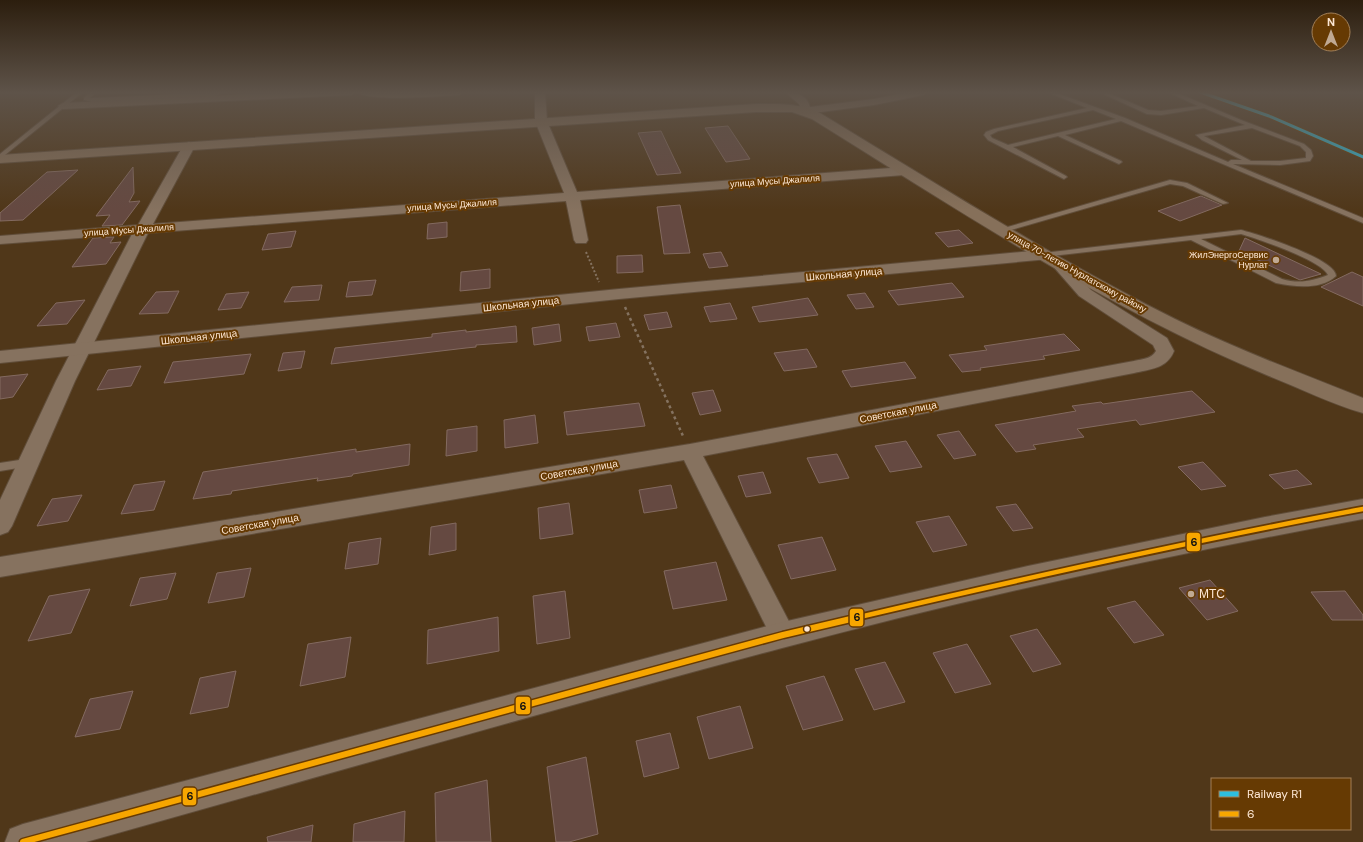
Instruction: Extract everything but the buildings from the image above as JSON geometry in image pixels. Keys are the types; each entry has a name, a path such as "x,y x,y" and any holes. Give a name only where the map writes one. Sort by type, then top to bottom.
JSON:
{"main road":[{"path":"0,158 396,131"},
{"name":"улица 70-летию Нурлатскому району","path":"841,131 904,171 1060,265 1169,323 1232,353 1363,406"}],"street":[{"path":"545,131 572,196 581,240"},
{"path":"0,526 26,463 79,349 141,229 189,146"},
{"name":"улица Мусы Джалиля","path":"0,240 904,171"},
{"name":"Школьная улица","path":"0,357 612,295 1043,255"},
{"name":"Советская улица","path":"0,567 690,451 1156,362 1164,356 1165,351 1161,342 1085,293 1060,265"},
{"path":"690,451 783,635"},
{"path":"23,842 783,635 1028,577 1265,527 1363,509"}],"lane":[{"path":"0,158 32,131"},
{"path":"995,131 988,133 987,135 990,139 1064,177"},
{"path":"1006,147 1072,131"},
{"path":"1150,131 1363,221"},
{"path":"1217,131 1199,134 1204,139 1254,164"},
{"path":"1221,161 1254,164 1308,160 1310,156 1309,151 1302,145 1267,131"},
{"path":"1060,134 1119,162"},
{"path":"1001,230 1170,182 1185,184 1225,203"},
{"path":"1043,255 1190,237 1232,232 1257,236 1324,265 1332,273 1332,276 1309,286 1279,281 1190,237"},
{"path":"0,467 26,463"}],"path":[{"path":"581,240 612,295 690,451"}],"rail line":[{"name":"R1","path":"1304,131 1363,157"}],"transit line":[{"name":"6","path":"23,842 783,635 1028,577 1265,527 1363,509"}],"place":[{"name":"ЖилЭнергоСервис Нурлат","path":"1276,260"},
{"name":"МТС","path":"1191,594"}]}
